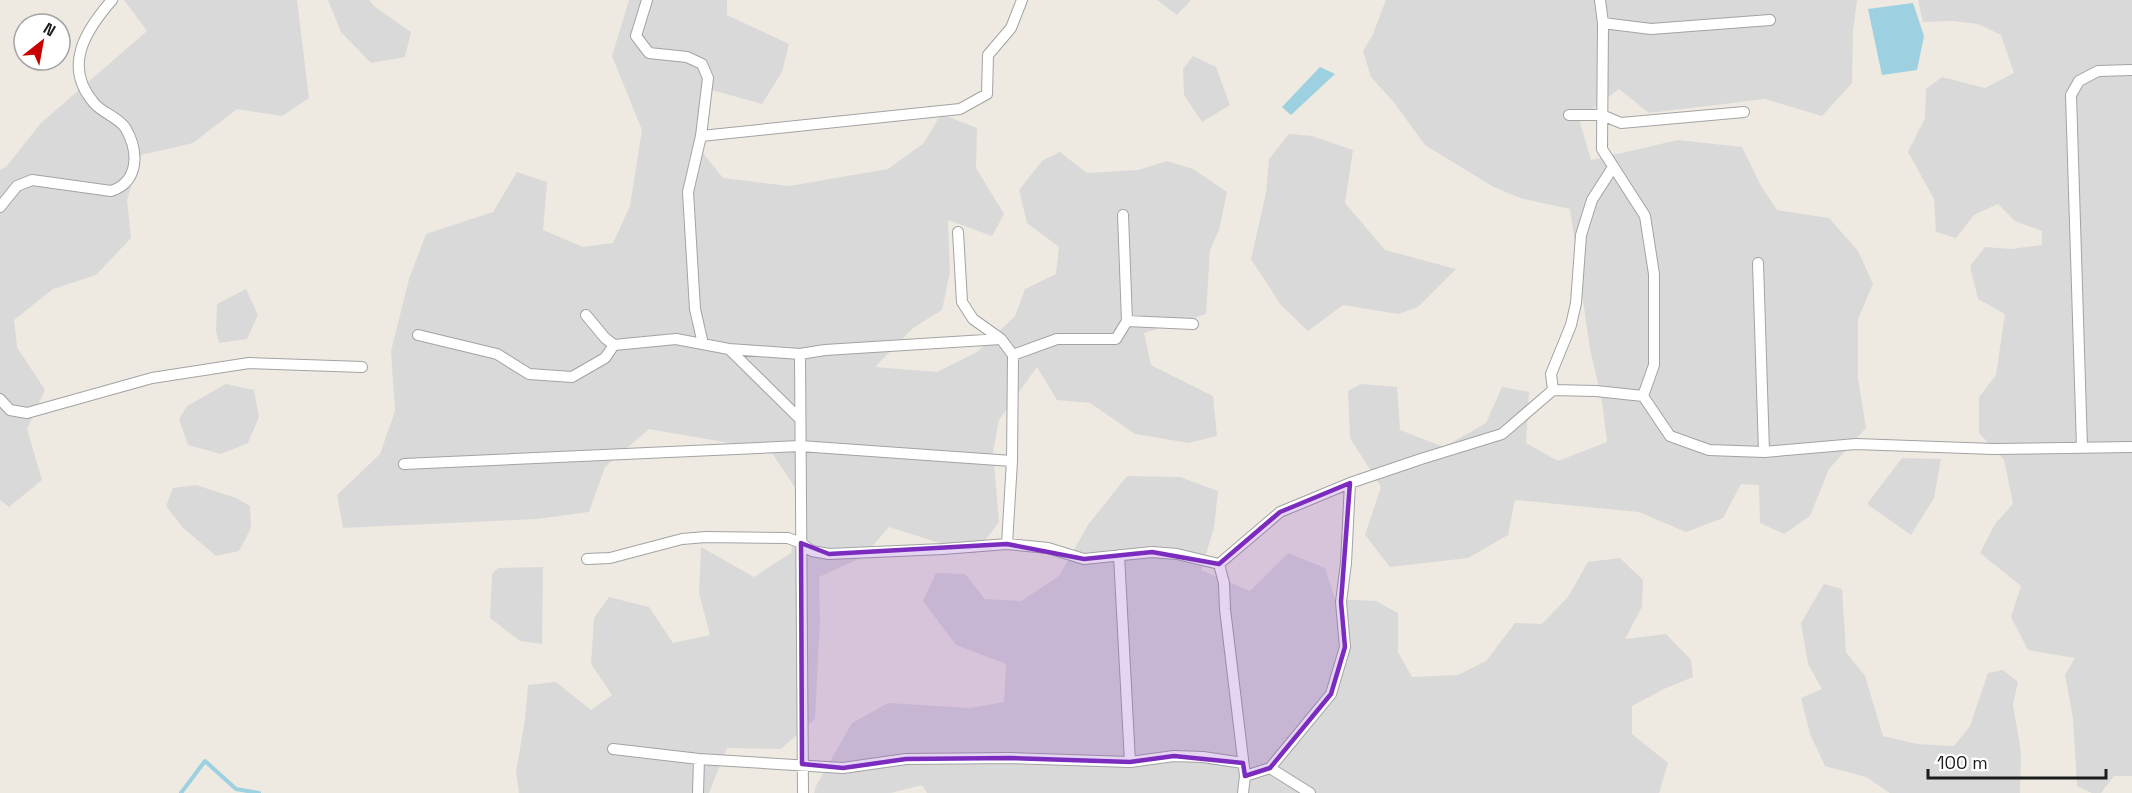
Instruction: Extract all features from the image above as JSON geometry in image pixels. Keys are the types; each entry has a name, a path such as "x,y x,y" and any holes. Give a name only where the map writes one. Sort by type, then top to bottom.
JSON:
{"street":[{"path":"0,207 17,186 32,180 111,191 122,188 131,175 136,154 125,127 94,103 81,80 78,52 93,21 112,0"},
{"path":"647,0 636,36 649,53 687,57 702,63 708,78 700,136 688,192 695,309 703,344"},
{"path":"700,136 960,110 987,94 988,55 1011,27 1022,0"},
{"path":"1600,0 1603,23 1602,149 1645,216 1654,274 1654,365 1643,396"},
{"path":"1603,23 1651,28 1770,20"},
{"path":"2082,447 2071,95 2079,81 2098,71 2132,70"},
{"path":"1569,115 1602,115 1621,123 1744,112"},
{"path":"1552,390 1551,374 1571,325 1576,303 1581,235 1592,200 1613,167"},
{"path":"1013,355 1056,339 1116,339 1127,321 1123,215"},
{"path":"958,232 962,302 973,319 1001,339 1013,355 1012,461 1007,544"},
{"path":"1758,263 1764,452"},
{"path":"586,315 605,338 614,345 676,339 729,349 800,354 825,350 1001,339"},
{"path":"1127,321 1193,324"},
{"path":"418,335 497,354 529,374 572,377 605,358 614,345"},
{"path":"729,349 800,420"},
{"path":"800,354 803,793"},
{"path":"0,399 10,410 27,413 152,378 249,363 362,367"},
{"path":"1219,564 1280,512 1350,483 1502,434 1552,390 1596,391 1643,396 1670,436 1708,450 1764,452 1856,444 1993,449 2132,447"},
{"path":"404,464 800,446 1012,461"},
{"path":"1245,776 1270,768 1331,694 1345,647 1341,602 1346,563 1350,483"},
{"path":"587,559 619,556 682,539 706,537 788,538 812,551 829,554 1007,544 1048,549 1084,559 1152,552 1177,554 1219,564"},
{"path":"1119,555 1130,762"},
{"path":"1219,564 1224,584 1245,776 1243,793"},
{"path":"613,749 699,759 843,768 906,759 1010,758 1130,762 1174,756 1203,757 1242,763"},
{"path":"698,793 699,759"},
{"path":"1270,768 1310,793"}],"highlighted area":[{"path":"1350,483 1341,602 1345,647 1331,694 1270,768 1245,776 1243,763 1174,756 1130,762 1010,758 906,759 843,768 802,764 801,543 829,554 1007,544 1084,559 1152,552 1219,564 1280,512"}],"shaded area":[{"path":"124,0 297,0 309,98 282,116 237,109 193,143 141,155 127,200 131,238 96,275 53,289 14,320 17,347 45,390 27,429 42,480 9,507 0,500 0,170 6,167 41,123 147,31"},
{"path":"328,0 369,0 375,7 411,32 405,57 371,63 341,32"},
{"path":"629,0 727,0 727,15 789,44 782,72 762,104 708,89 694,142 723,178 789,186 888,169 924,143 941,114 977,128 976,168 1004,214 992,236 948,220 950,272 942,310 913,328 875,367 937,372 977,352 1015,316 1025,289 1056,274 1059,247 1027,223 1019,190 1043,160 1060,152 1087,173 1138,170 1167,161 1193,169 1227,192 1219,230 1210,250 1206,314 1144,333 1151,365 1213,396 1217,436 1189,443 1135,434 1090,403 1057,400 1037,367 999,420 993,452 999,522 975,554 889,527 863,557 819,577 820,620 815,719 781,749 727,748 709,793 519,793 516,772 528,685 556,682 591,710 612,695 591,664 594,618 609,597 649,607 673,643 710,635 699,593 701,547 754,577 791,553 802,498 770,450 649,429 605,467 589,512 537,519 343,528 337,495 380,454 395,411 391,351 409,279 426,234 493,212 517,172 547,182 543,230 583,247 613,243 630,206 642,130 612,56"},
{"path":"1157,0 1191,0 1177,15"},
{"path":"1386,0 1857,0 1853,32 1852,83 1822,116 1765,99 1649,113 1619,89 1579,119 1591,160 1678,140 1742,147 1761,186 1777,210 1829,218 1858,251 1873,284 1858,319 1858,378 1866,428 1829,469 1810,516 1784,534 1760,523 1759,485 1741,484 1723,518 1686,532 1639,512 1515,500 1508,535 1468,558 1390,567 1365,535 1381,487 1350,438 1348,391 1361,384 1397,387 1400,430 1444,447 1486,423 1502,387 1529,392 1526,443 1558,461 1607,442 1602,401 1590,349 1570,209 1520,198 1492,186 1425,145 1392,100 1371,77 1363,51 1373,34"},
{"path":"1918,0 2132,0 2132,776 2114,776 2101,793 2092,793 2077,786 2073,718 2065,675 2075,658 2028,650 2011,617 2021,586 1980,553 1995,524 2013,504 2004,460 1979,433 1979,397 1996,375 2005,314 1978,299 1970,266 1985,247 2011,249 2042,245 2042,231 2015,221 1998,204 1974,215 1956,238 1936,232 1934,199 1908,152 1925,118 1926,89 1942,77 1985,88 2014,73 2001,35 1978,24 1952,21 1923,22"},
{"path":"1193,56 1216,67 1230,105 1202,122 1184,95 1183,69"},
{"path":"1289,134 1312,136 1353,150 1345,203 1385,250 1456,269 1418,307 1398,314 1343,305 1308,331 1281,305 1251,259 1266,193 1269,159"},
{"path":"246,289 258,315 247,339 219,343 216,331 217,304"},
{"path":"226,384 254,390 259,417 248,443 221,454 188,445 179,419 187,406"},
{"path":"1902,458 1941,459 1934,498 1911,535 1867,504"},
{"path":"1127,476 1180,477 1218,491 1214,528 1201,570 1250,591 1288,553 1325,568 1335,599 1376,601 1398,613 1398,652 1412,677 1458,675 1486,661 1515,623 1542,624 1568,597 1588,562 1620,558 1643,580 1642,607 1625,639 1666,634 1691,660 1693,677 1632,706 1632,734 1668,763 1659,793 927,793 922,785 891,793 814,793 852,723 888,703 970,708 1004,702 1006,664 956,645 923,601 936,573 965,574 985,599 1021,601 1059,576 1088,525"},
{"path":"196,485 236,498 250,506 251,528 239,551 216,556 183,528 166,506 173,488"},
{"path":"543,567 542,644 520,641 490,618 492,574 498,568"},
{"path":"1824,584 1842,589 1846,652 1865,676 1883,736 1917,744 1954,746 1970,726 1988,673 2003,670 2018,682 2013,705 2021,752 2020,793 1890,793 1866,777 1825,766 1810,734 1801,698 1822,689 1808,664 1801,623"}],"water":[{"path":"1913,3 1924,36 1917,70 1882,75 1868,9"},
{"path":"1320,67 1335,74 1291,115 1282,107"}],"waterway":[{"path":"181,793 205,761 236,789 259,793"}]}
